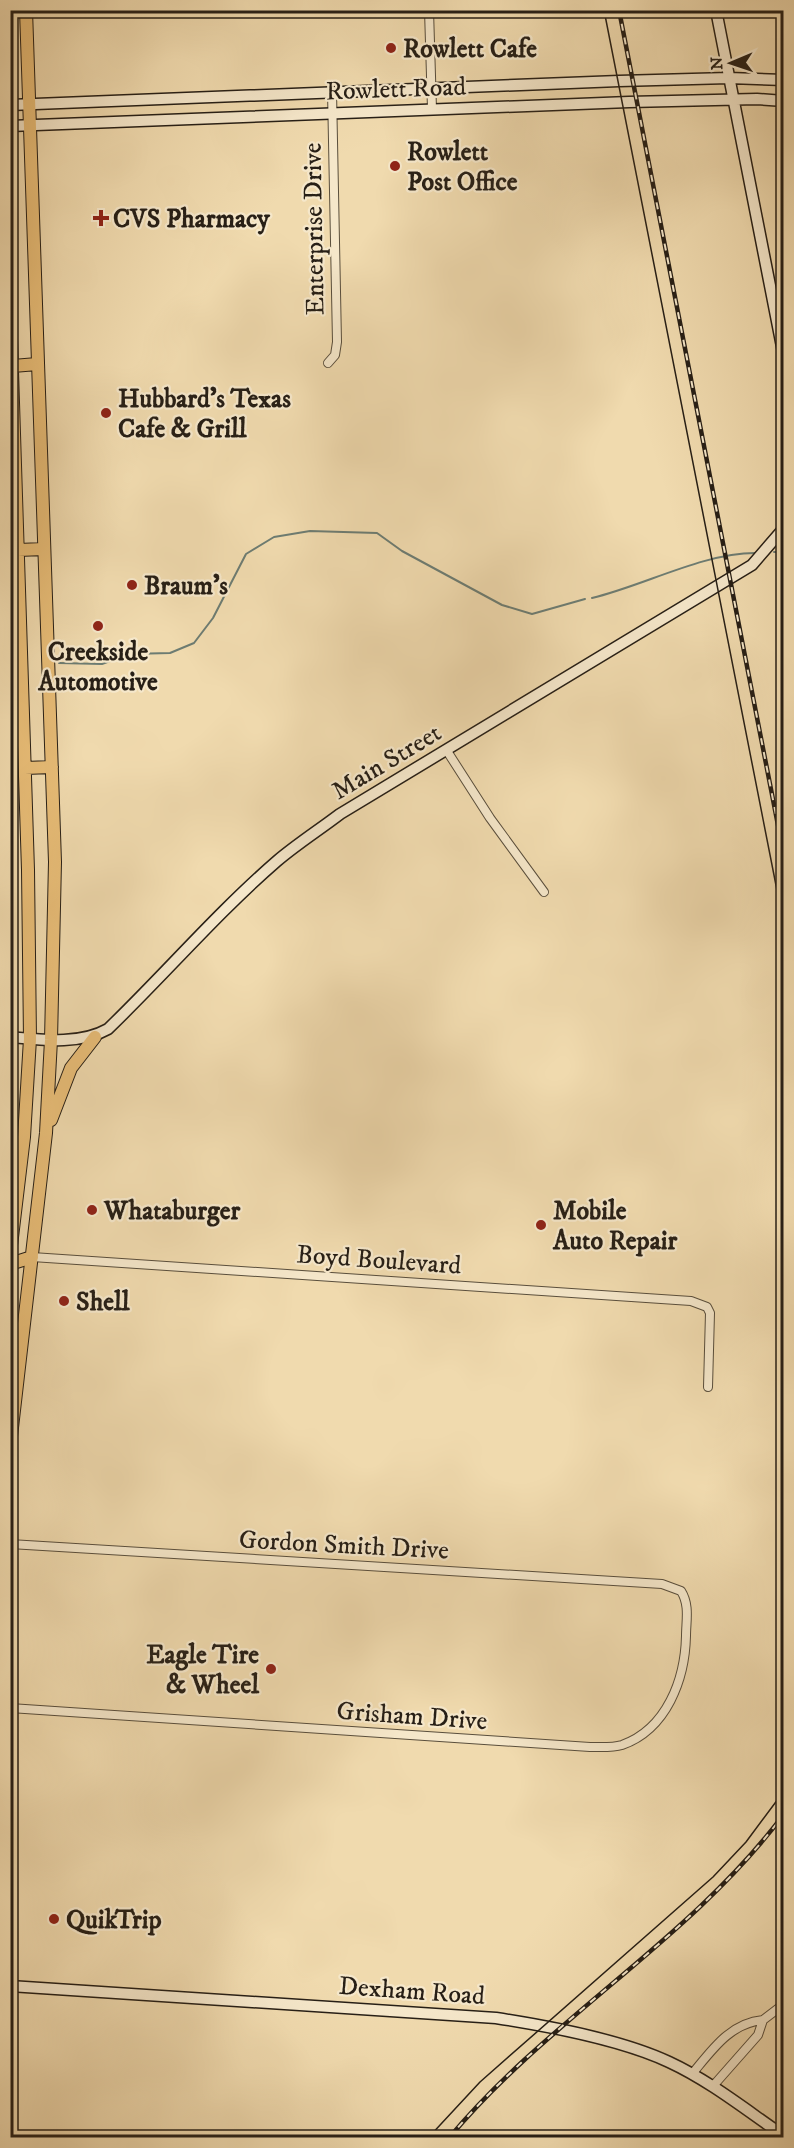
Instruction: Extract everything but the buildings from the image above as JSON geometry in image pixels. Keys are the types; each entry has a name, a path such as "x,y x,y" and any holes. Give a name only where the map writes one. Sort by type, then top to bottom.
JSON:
{"main road":[{"path":"10,1445 14,1384 32,1257 46,1132 51,1040 55,862 26,10"},
{"path":"10,309 25,768 30,1039 24,1137 10,1254"},
{"path":"13,366 37,364"},
{"path":"18,550 44,549"},
{"path":"25,768 51,767"},
{"path":"46,1132 71,1068 95,1037"},
{"path":"11,1249 32,1257"},
{"path":"10,1264 32,1257"}],"street":[{"path":"429,10 432,109"},
{"path":"716,10 783,357"},
{"name":"Rowlett Road","path":"10,105 332,91 729,78 783,80"},
{"name":"Enterprise Drive","path":"328,363 335,356 337,342 332,91"},
{"name":"Rowlett Road","path":"10,126 734,99 783,101"},
{"name":"Main Street","path":"95,1037 108,1029 140,999 209,927 278,861 340,814 752,565 783,528"},
{"path":"447,751 490,818 544,892"},
{"path":"10,1037 51,1040 95,1037"},
{"name":"Boyd Boulevard","path":"32,1257 691,1301 707,1307 711,1321 708,1387"},
{"name":"Gordon Smith Drive","path":"10,1544 675,1586"},
{"name":"Grisham Drive","path":"10,1708 579,1746 622,1745 656,1720 668,1705 680,1682 686,1654 686,1602 681,1591 675,1586"},
{"name":"Dexham Road","path":"10,1986 496,2018 543,2026 634,2049 669,2062 713,2086 783,2136"},
{"path":"692,2074 726,2037 740,2026 763,2020 783,2004"},
{"path":"713,2086 758,2035 763,2020"}],"waterway":[{"path":"59,663 102,664 129,654 170,653 194,643 213,618 246,554 274,537 310,531 377,533 402,551 502,605 532,614 585,599"},
{"path":"774,552 784,552"},
{"path":"592,598 715,558 755,553"}],"tram line":[{"path":"604,10 784,926"},
{"path":"428,2138 480,2082 713,1877 746,1842 784,1791"}],"railway":[{"path":"619,10 784,856"},
{"path":"449,2138 530,2054 706,1901 747,1859 784,1814"}],"place":[{"name":"Rowlett Cafe","path":"391,48"},
{"name":"Rowlett Post Office","path":"395,166"},
{"name":"CVS Pharmacy","path":"101,218"},
{"name":"Hubbard's Texas Cafe & Grill","path":"106,413"},
{"name":"Braum's","path":"132,585"},
{"name":"Creekside Automotive","path":"98,626"},
{"name":"Whataburger","path":"92,1210"},
{"name":"Mobile Auto Repair","path":"541,1225"},
{"name":"Shell","path":"64,1301"},
{"name":"Eagle Tire & Wheel","path":"271,1669"},
{"name":"QuikTrip","path":"54,1919"}]}
